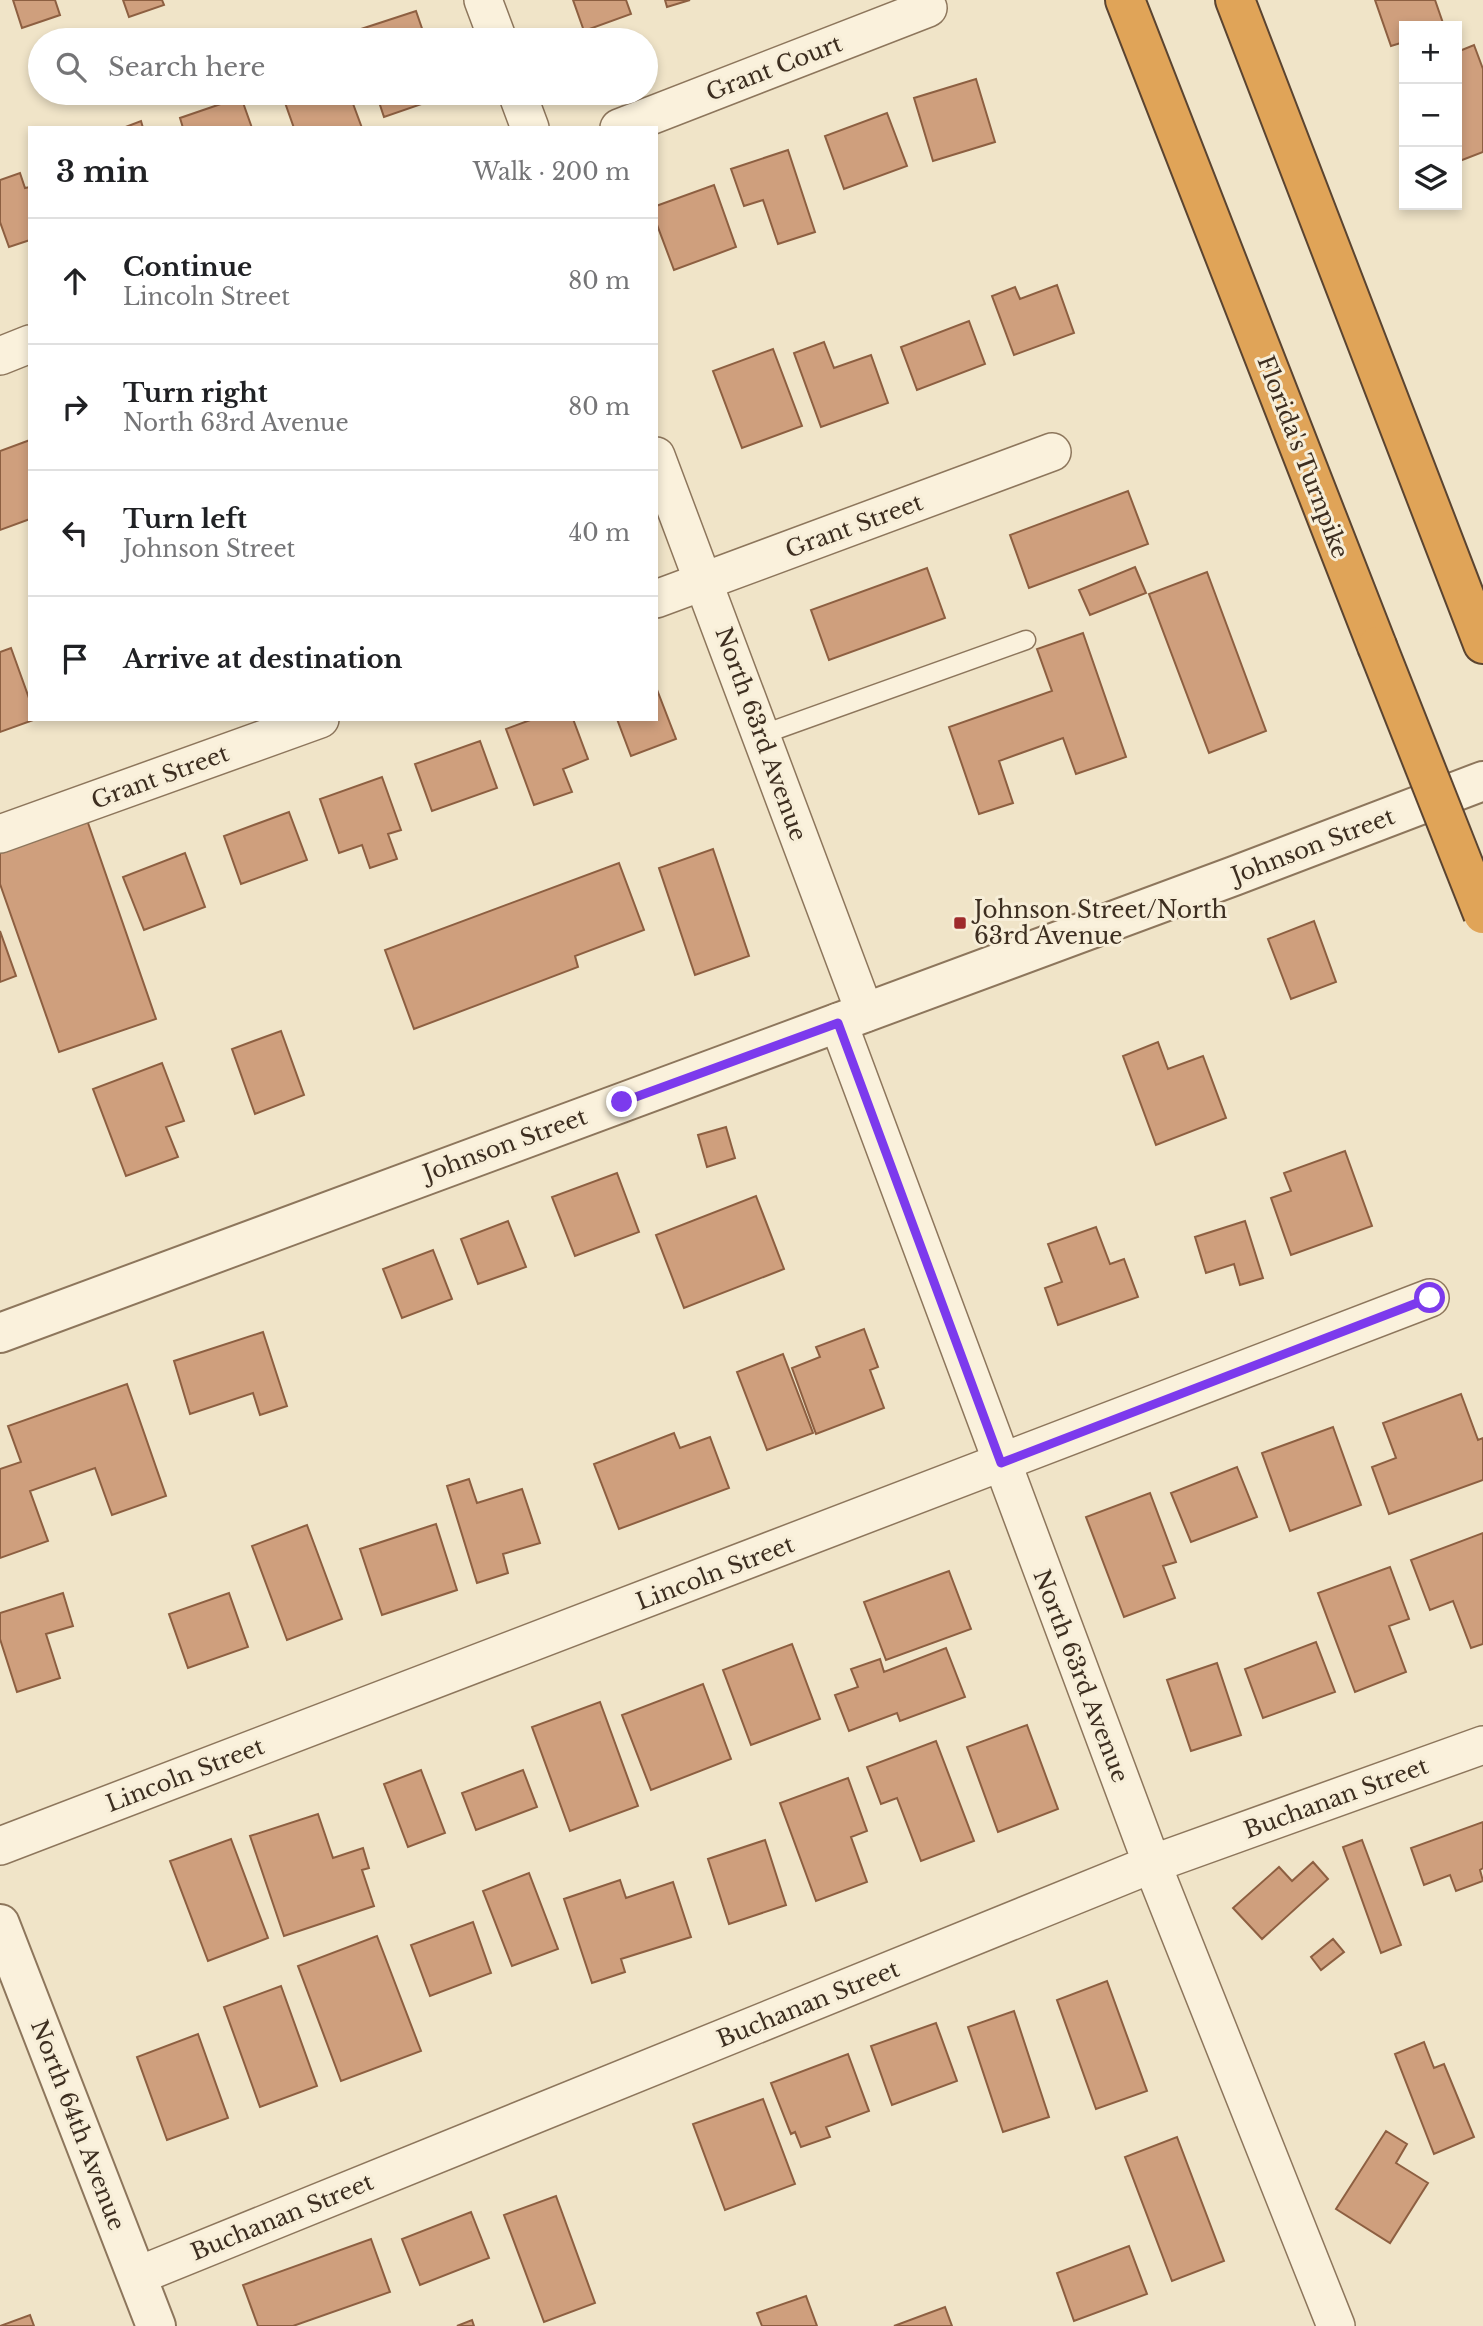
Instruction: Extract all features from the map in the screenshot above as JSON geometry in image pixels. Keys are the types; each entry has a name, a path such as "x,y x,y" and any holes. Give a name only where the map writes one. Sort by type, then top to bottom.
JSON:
{"highway":[{"name":"Florida's Turnpike","path":"1125,0 1483,914"},
{"path":"1235,0 1480,636"}],"street":[{"path":"482,0 493,28"},
{"name":"Grant Court","path":"624,126 928,8"},
{"path":"521,105 529,126"},
{"path":"0,356 28,345"},
{"name":"Grant Street","path":"658,598 1052,452"},
{"name":"North 63rd Avenue","path":"658,461 761,735 852,1018 1001,1463 1323,2322"},
{"name":"Grant Street","path":"0,834 314,721"},
{"name":"Johnson Street","path":"0,1333 1234,876 1483,781"},
{"name":"Lincoln Street","path":"0,1846 1430,1298"},
{"name":"Buchanan Street","path":"138,2276 1152,1864 1483,1745"},
{"name":"North 64th Avenue","path":"0,1924 156,2326"}],"lane":[{"path":"761,735 1026,640"}],"building":[{"path":"13,0 55,0 60,15 22,28"},
{"path":"123,0 162,0 164,5 129,17"},
{"path":"573,0 626,0 631,14 592,28 583,28"},
{"path":"665,0 690,0 667,7"},
{"path":"1375,0 1435,0 1442,21 1399,21 1399,44 1391,46"},
{"path":"416,11 422,28 364,28"},
{"path":"1474,45 1483,69 1483,152 1462,160 1462,84 1462,50"},
{"path":"976,79 995,142 933,161 914,98"},
{"path":"218,105 244,105 251,126 182,126 180,118"},
{"path":"286,105 353,105 361,126 293,126"},
{"path":"380,105 419,105 384,117"},
{"path":"887,113 907,166 844,189 825,136"},
{"path":"141,121 142,126 128,126"},
{"path":"788,150 815,232 778,244 763,200 744,206 731,169"},
{"path":"20,173 25,188 28,187 28,241 9,247 0,222 0,180"},
{"path":"714,185 736,247 674,270 658,227 658,205"},
{"path":"1057,285 1074,333 1014,355 992,296 1015,287 1020,299"},
{"path":"969,321 985,364 917,390 901,347"},
{"path":"824,342 834,368 871,355 888,403 821,427 794,353"},
{"path":"773,349 802,426 742,448 713,371"},
{"path":"28,441 28,520 0,530 0,451"},
{"path":"1128,491 1148,544 1029,588 1010,535"},
{"path":"1135,567 1146,593 1090,615 1079,590"},
{"path":"927,568 945,618 829,660 811,610"},
{"path":"1207,572 1266,731 1209,753 1149,594"},
{"path":"1083,633 1126,757 1076,774 1063,738 999,761 1013,803 979,814 949,727 1052,691 1037,649"},
{"path":"11,648 28,695 28,721 30,721 0,732 0,652"},
{"path":"658,692 676,739 631,756 618,721 658,721"},
{"path":"528,721 574,721 588,759 563,769 572,792 534,805 506,729"},
{"path":"480,741 497,788 432,811 415,764"},
{"path":"382,777 401,830 388,834 397,859 370,868 362,845 339,853 320,799"},
{"path":"289,812 307,860 241,884 224,836"},
{"path":"87,820 156,1019 59,1052 0,884 0,851"},
{"path":"713,849 749,956 695,975 659,868"},
{"path":"185,853 205,907 144,930 123,877"},
{"path":"619,863 644,930 575,956 578,967 414,1029 385,950"},
{"path":"1314,921 1336,982 1291,999 1268,939"},
{"path":"0,931 16,976 0,982"},
{"path":"281,1031 304,1095 255,1114 232,1049"},
{"path":"1158,1042 1168,1069 1203,1056 1226,1118 1156,1145 1123,1056"},
{"path":"162,1063 184,1121 166,1127 178,1157 126,1176 93,1089"},
{"path":"726,1127 735,1158 707,1167 698,1135"},
{"path":"1345,1151 1372,1226 1291,1255 1271,1198 1291,1191 1284,1173"},
{"path":"617,1173 639,1232 575,1256 552,1197"},
{"path":"756,1196 784,1269 684,1308 656,1235"},
{"path":"508,1221 526,1267 478,1284 461,1239"},
{"path":"1245,1221 1263,1278 1240,1285 1234,1264 1206,1273 1195,1237"},
{"path":"1096,1227 1110,1264 1124,1259 1138,1297 1058,1325 1045,1288 1062,1282 1048,1244"},
{"path":"433,1250 452,1299 402,1318 383,1269"},
{"path":"864,1329 878,1367 870,1370 884,1408 816,1434 792,1368 820,1357 816,1347"},
{"path":"263,1332 287,1406 260,1415 253,1393 190,1414 174,1361"},
{"path":"783,1354 813,1433 767,1450 737,1372"},
{"path":"127,1384 166,1496 112,1515 95,1468 30,1491 48,1541 0,1558 0,1469 21,1462 8,1426"},
{"path":"1461,1394 1478,1440 1483,1438 1483,1480 1389,1514 1372,1467 1396,1458 1383,1423"},
{"path":"1333,1427 1361,1505 1290,1531 1262,1453"},
{"path":"674,1433 680,1448 710,1437 729,1488 619,1529 594,1464"},
{"path":"1237,1467 1257,1517 1191,1542 1171,1493"},
{"path":"469,1479 477,1503 522,1489 540,1543 503,1554 508,1573 477,1583 447,1486"},
{"path":"1150,1493 1176,1562 1163,1566 1175,1598 1124,1617 1086,1517"},
{"path":"436,1524 457,1590 382,1615 360,1549"},
{"path":"307,1525 342,1619 287,1640 252,1546"},
{"path":"1483,1533 1483,1644 1471,1648 1453,1601 1430,1610 1411,1560"},
{"path":"1390,1567 1409,1619 1389,1626 1406,1672 1355,1692 1318,1593"},
{"path":"949,1571 971,1629 886,1660 864,1602"},
{"path":"63,1593 73,1626 46,1634 60,1678 17,1692 0,1639 0,1613"},
{"path":"229,1593 248,1647 188,1668 169,1614"},
{"path":"1316,1642 1335,1692 1263,1718 1245,1669"},
{"path":"792,1644 820,1719 751,1745 723,1670"},
{"path":"946,1648 965,1697 900,1721 897,1713 849,1731 835,1695 858,1687 851,1669 880,1659 884,1672"},
{"path":"1217,1663 1241,1735 1191,1751 1167,1680"},
{"path":"703,1684 731,1759 651,1790 622,1715"},
{"path":"600,1702 638,1806 570,1831 532,1727"},
{"path":"1027,1725 1058,1809 998,1832 967,1747"},
{"path":"936,1741 974,1841 921,1861 897,1798 881,1804 867,1767"},
{"path":"421,1770 445,1833 408,1847 384,1784"},
{"path":"523,1770 537,1807 476,1830 462,1793"},
{"path":"848,1778 867,1831 851,1837 867,1882 816,1901 780,1803"},
{"path":"318,1814 333,1858 363,1848 369,1868 362,1870 374,1906 284,1936 250,1836"},
{"path":"1483,1822 1483,1868 1480,1870 1483,1881 1456,1891 1450,1875 1424,1885 1411,1848"},
{"path":"231,1839 268,1938 208,1961 170,1861"},
{"path":"765,1840 786,1905 729,1924 708,1859"},
{"path":"1362,1840 1401,1945 1381,1953 1343,1847"},
{"path":"1313,1862 1328,1879 1262,1939 1233,1908 1279,1867 1292,1881"},
{"path":"529,1873 558,1949 512,1966 483,1891"},
{"path":"620,1880 626,1898 673,1882 691,1937 621,1959 625,1972 592,1983 564,1899"},
{"path":"473,1922 491,1973 430,1996 411,1945"},
{"path":"377,1936 421,2051 341,2081 298,1966"},
{"path":"1333,1939 1344,1952 1321,1970 1311,1957"},
{"path":"1107,1981 1147,2091 1096,2109 1057,2000"},
{"path":"281,1986 317,2086 260,2107 224,2007"},
{"path":"1014,2011 1049,2117 1003,2132 968,2027"},
{"path":"936,2023 957,2081 892,2105 871,2046"},
{"path":"198,2034 228,2118 167,2140 137,2057"},
{"path":"1424,2042 1434,2068 1444,2064 1474,2137 1434,2154 1395,2054"},
{"path":"848,2054 869,2111 826,2127 830,2137 801,2147 795,2132 791,2134 771,2083"},
{"path":"763,2099 795,2184 725,2210 693,2124"},
{"path":"1386,2131 1407,2144 1396,2163 1428,2183 1390,2243 1336,2209"},
{"path":"1177,2137 1224,2261 1172,2281 1125,2157"},
{"path":"556,2196 595,2303 544,2322 504,2215"},
{"path":"471,2212 489,2258 420,2285 402,2239"},
{"path":"371,2239 390,2292 293,2326 258,2326 243,2285"},
{"path":"1129,2246 1147,2294 1074,2321 1057,2273"},
{"path":"806,2296 817,2326 762,2326 757,2313"},
{"path":"945,2307 952,2326 894,2326"},
{"path":"30,2315 34,2326 0,2326"},
{"path":"472,2320 474,2326 457,2326"}],"place":[{"name":"Johnson Street/North 63rd Avenue","path":"960,923"}],"route":[{"path":"622,1102 838,1023 1001,1463 1430,1298"}]}
